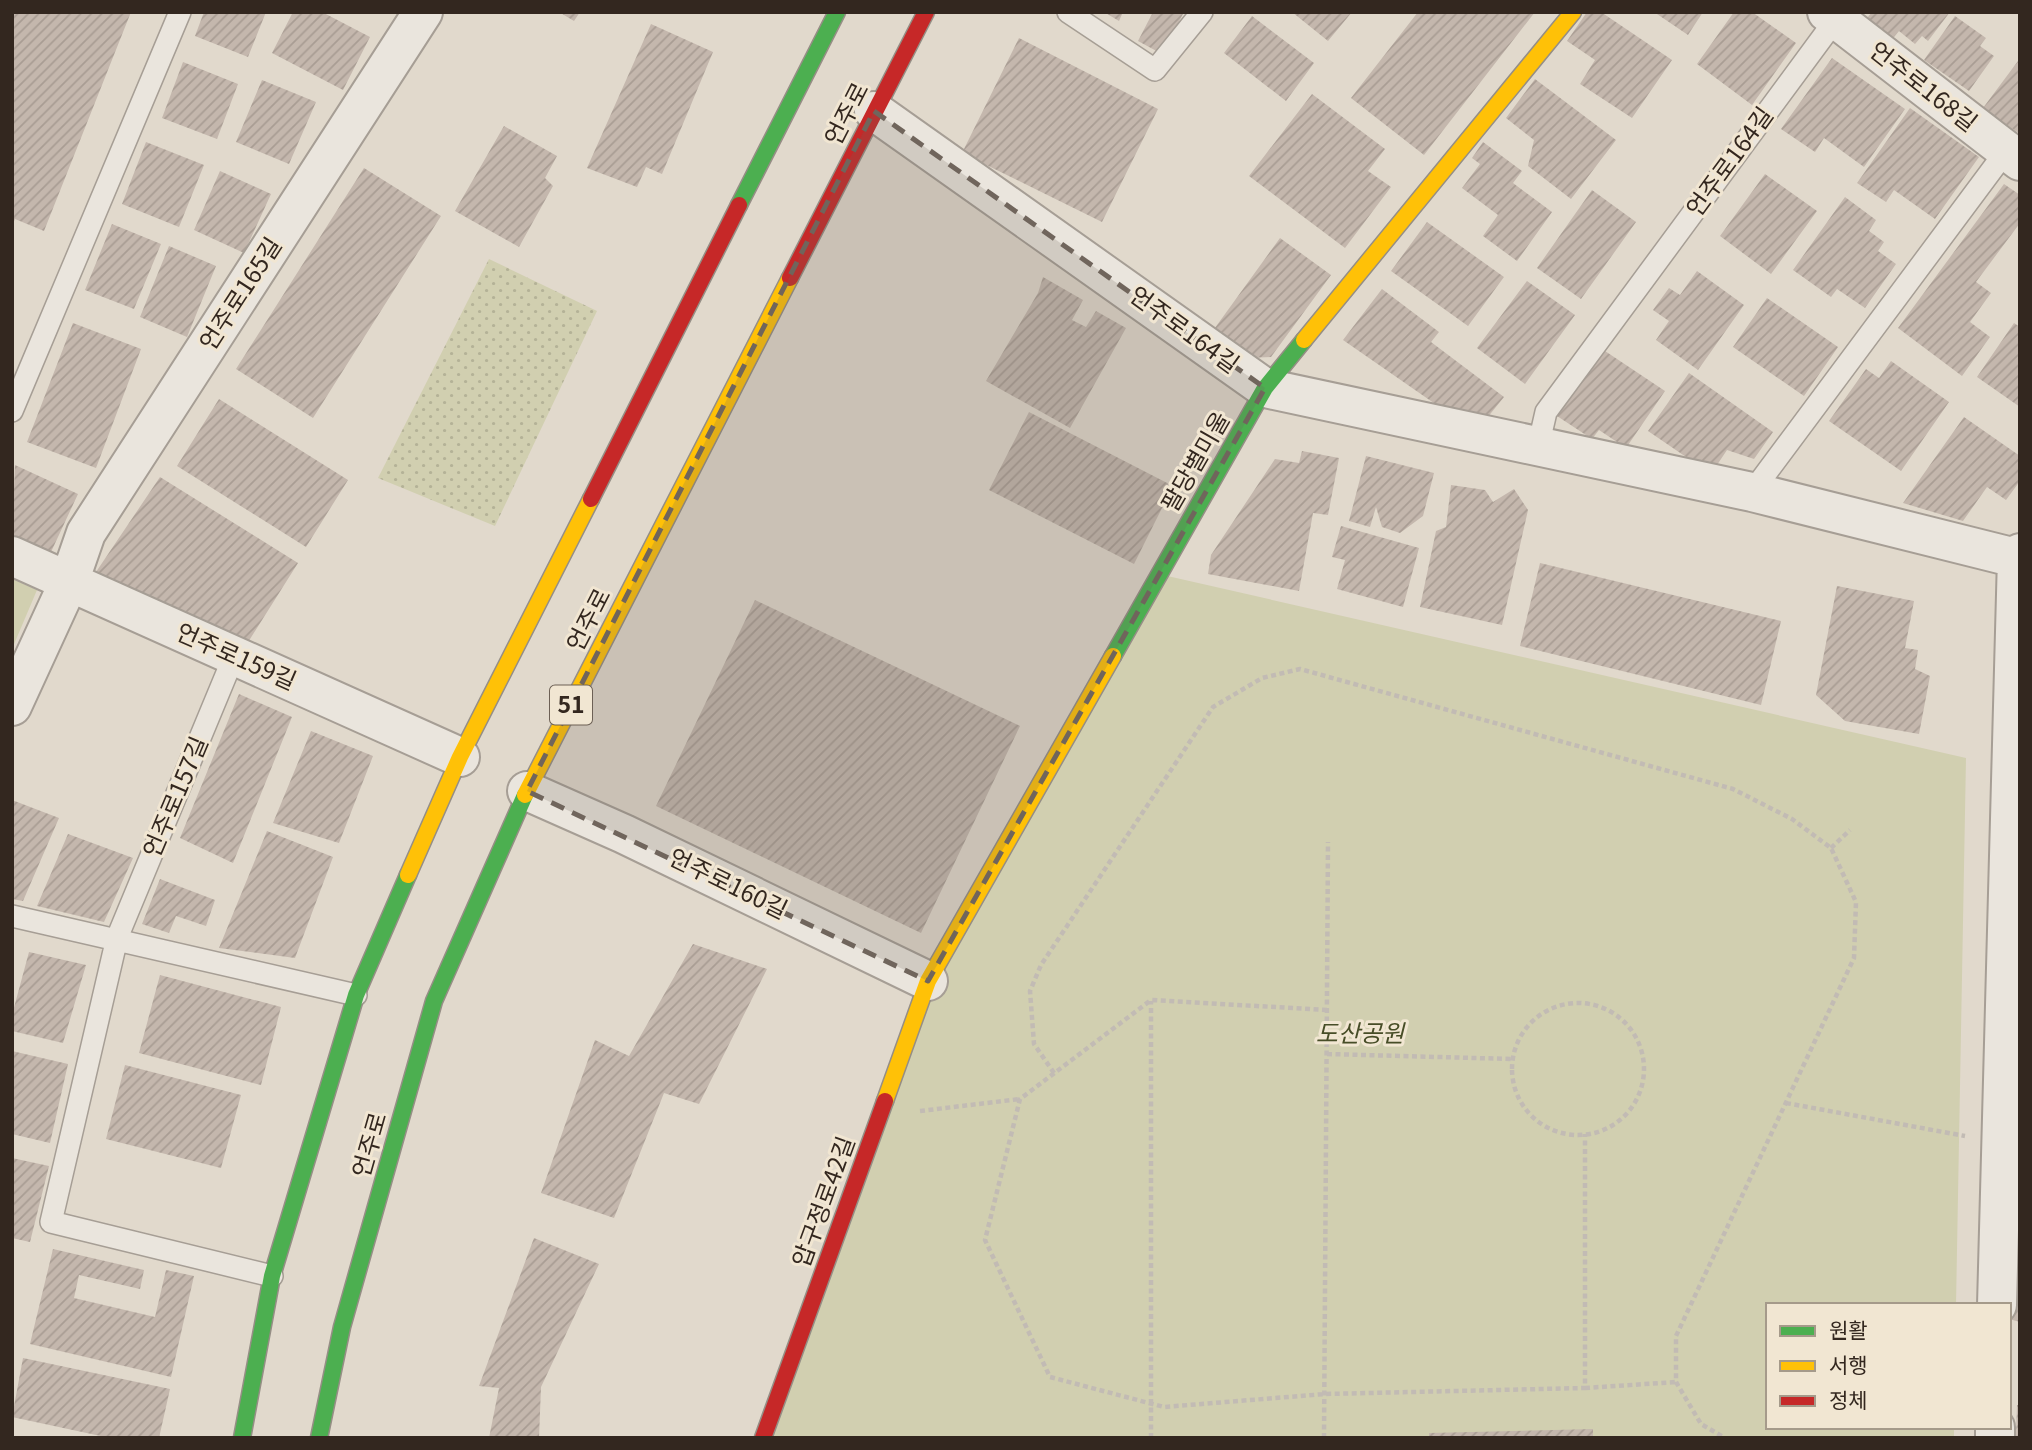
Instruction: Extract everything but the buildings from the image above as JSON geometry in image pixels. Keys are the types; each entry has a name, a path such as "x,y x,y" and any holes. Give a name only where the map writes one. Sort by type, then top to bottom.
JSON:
{"main road":[{"path":"242,1438 272,1276 356,995 460,757 837,12"},
{"name":"언주로","path":"319,1438 342,1327 434,1001 527,791 926,12"},
{"name":"팔당별미울","path":"928,981 1265,388 1573,12"},
{"name":"압구정로42길","path":"763,1438 928,981"}],"street":[{"name":"언주로165길","path":"69,582 86,533 423,12"},
{"name":"언주로168길","path":"1831,16 2013,156"},
{"name":"언주로164길","path":"874,111 1265,388 1752,492 2019,556"},
{"name":"언주로159길","path":"12,556 460,757"},
{"path":"1997,1303 2010,1145 2019,556"},
{"path":"12,706 69,582"},
{"name":"언주로160길","path":"527,791 624,834 928,981"}],"lane":[{"path":"12,411 180,12"},
{"path":"1068,12 1154,70 1202,12"},
{"name":"언주로164길","path":"1538,447 1546,412 1831,16"},
{"path":"1752,492 2013,156"},
{"name":"언주로157길","path":"234,656 117,938 51,1222 272,1276"},
{"path":"12,916 356,995"}],"path":[{"path":"1054,1073 1034,1044 1030,991 1041,965 1213,707 1262,678 1300,669 1733,789 1792,819 1830,848 1856,902 1854,958 1676,1336 1676,1382 1701,1424 1725,1438"},
{"path":"1830,848 1850,830"},
{"path":"1324,1438 1328,842"},
{"path":"880,1116 1020,1099 1152,1000 1327,1010"},
{"path":"1151,1438 1152,1000"},
{"path":"1574,1002 1597,1005 1617,1015 1633,1032 1642,1052 1644,1074 1638,1096 1616,1122 1607,1128 1585,1134 1565,1134 1546,1126 1531,1114 1518,1098 1513,1079 1512,1059 1519,1038 1533,1020 1552,1007 1574,1002"},
{"path":"1327,1054 1512,1059"},
{"path":"1020,1099 985,1240 1050,1377 1164,1407 1325,1394 1585,1388 1676,1382"},
{"path":"1786,1103 1951,1133"},
{"path":"1585,1134 1585,1388"}],"highlighted area":[{"path":"874,111 1265,388 928,981 527,791"}],"green space":[{"path":"489,259 597,311 495,526 378,478"},
{"name":"도산공원","path":"1163,575 1966,758 1956,1303 1766,1303 1766,1429 1954,1429 1954,1438 761,1438 942,950"},
{"path":"12,579 37,590 12,649"}],"traffic: fast":[{"path":"739,205 837,12"},
{"path":"1113,656 1265,388 1304,340"},
{"path":"319,1438 342,1327 434,1001 525,795"},
{"path":"242,1438 272,1276 356,995 408,875"}],"traffic: slow":[{"path":"1304,340 1573,12"},
{"path":"525,795 790,278"},
{"path":"408,875 460,757 591,499"},
{"path":"885,1101 928,981 1113,656"}],"traffic: jam":[{"path":"790,278 926,12"},
{"path":"591,499 739,205"},
{"path":"763,1438 885,1101"}]}
